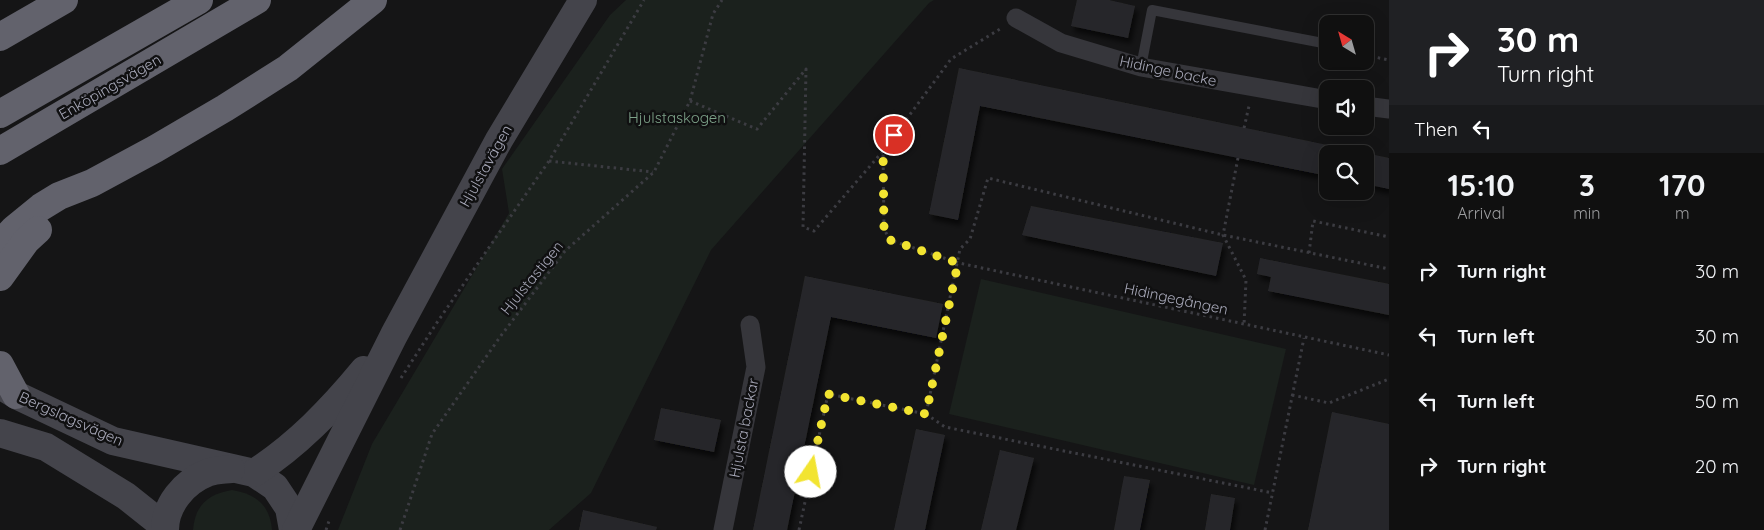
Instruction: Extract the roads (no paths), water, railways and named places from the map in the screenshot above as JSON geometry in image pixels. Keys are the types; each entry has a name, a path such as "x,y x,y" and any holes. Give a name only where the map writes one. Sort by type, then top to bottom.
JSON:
{"highway":[{"path":"0,37 64,0"},
{"name":"Enköpingsvägen","path":"0,114 199,0"},
{"name":"Enköpingsvägen","path":"0,151 257,0"},
{"path":"0,244 14,229 59,196 92,183 226,108 288,68 373,0"},
{"path":"0,14 34,16"},
{"path":"0,277 26,241 92,183"},
{"path":"0,365 8,390"}],"main road":[{"name":"Hjulstavägen","path":"295,530 394,335 500,140 583,0"},
{"name":"Hjulstavägen","path":"243,471 277,459 336,404 394,335"},
{"name":"Bergslagsvägen","path":"8,390 113,441 243,471 275,487 289,508 295,530"},
{"path":"0,433 46,448 126,496 165,528 172,503 187,484 208,472 243,471"}],"street":[{"name":"Hidinge backe","path":"1016,18 1061,43 1141,68 1319,98"},
{"path":"1374,107 1389,109"},
{"name":"Hjulsta backar","path":"723,530 756,367 750,325"}],"lane":[{"path":"1141,68 1152,10 1319,42"}],"park label":[{"name":"Hjulstaskogen","path":"677,118"}]}
